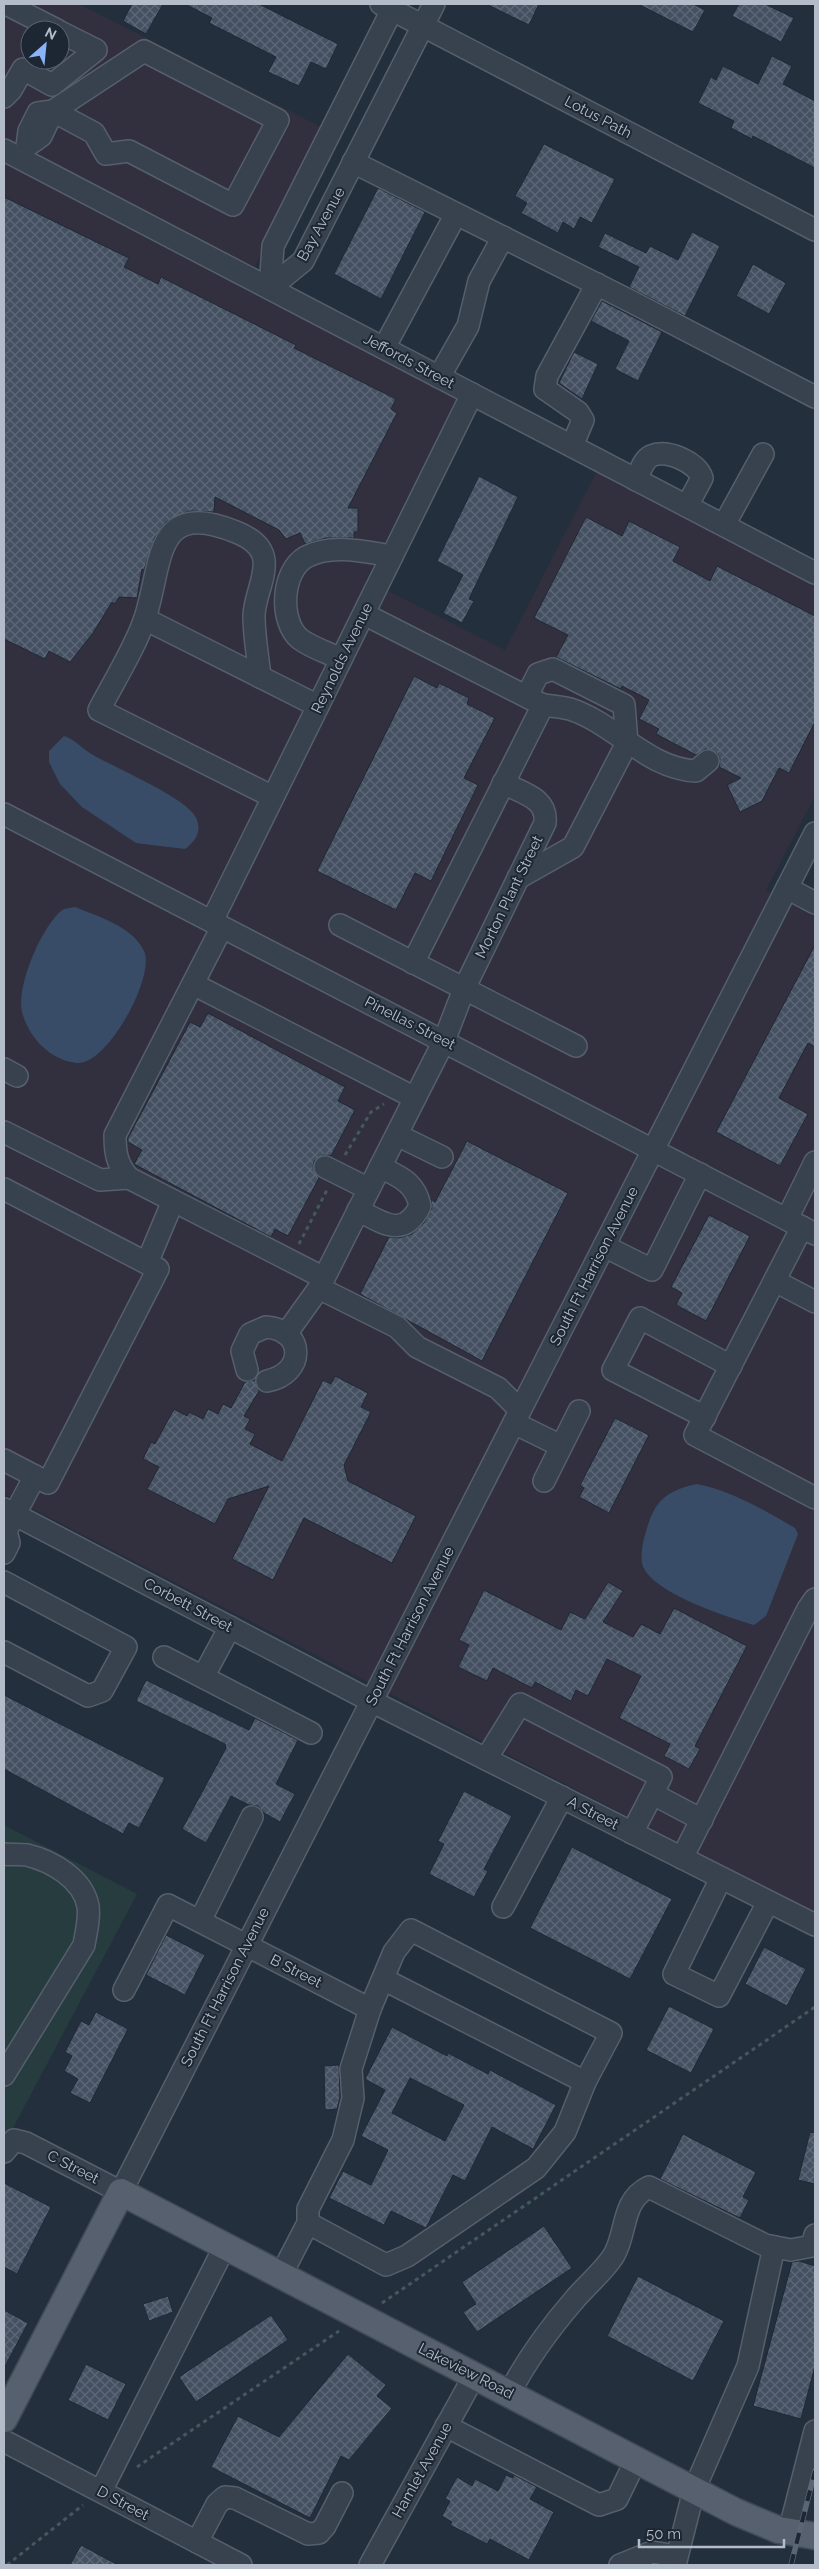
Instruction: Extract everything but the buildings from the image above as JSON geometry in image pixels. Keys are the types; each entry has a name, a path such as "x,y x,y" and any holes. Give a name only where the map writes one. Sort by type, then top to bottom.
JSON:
{"main road":[{"name":"Lakeview Road","path":"121,2192 761,2524 789,2532 815,2536"},
{"name":"South Ft Harrison Avenue","path":"4,2419 121,2192"}],"street":[{"path":"6,4 37,20"},
{"name":"Bay Avenue","path":"270,288 303,261 434,4"},
{"name":"Bay Avenue","path":"270,288 273,246 389,6"},
{"name":"Lotus Path","path":"389,6 423,26 815,230"},
{"path":"52,84 96,50 70,37"},
{"path":"4,97 11,90 22,69 52,84 60,107 94,133 106,154 129,151 233,205 278,120 144,52 60,107 41,136 17,151"},
{"name":"Jeffords Street","path":"17,151 439,377 724,525 814,568"},
{"path":"354,162 598,284 815,397"},
{"path":"384,348 456,214"},
{"path":"439,377 468,326 479,281 503,237"},
{"path":"572,446 583,420 578,412 545,389 547,376 598,284"},
{"name":"Reynolds Avenue","path":"129,1178 120,1169 116,1158 115,1135 172,1039 217,924 273,797 472,394"},
{"path":"636,480 646,461 651,456 661,454 680,458 698,468 702,478 687,506"},
{"path":"724,525 763,454"},
{"path":"260,677 254,615 264,560 258,546 248,537 204,522 188,522 167,538 159,558 145,619 100,710 273,797"},
{"path":"342,659 300,638 290,625 286,606 288,585 296,568 305,558 324,551 351,550 392,556"},
{"path":"364,614 535,701 571,710 601,724 627,743 681,770 696,771 708,761"},
{"path":"145,619 318,706"},
{"path":"412,962 504,783 535,701 538,674 553,669 624,705 627,743 573,847 518,878"},
{"name":"Morton Plant Street","path":"286,1334 321,1283 369,1189 444,1041 464,988 545,823 546,812 540,802 504,783"},
{"name":"Pinellas Street","path":"4,814 801,1227"},
{"name":"South Ft Harrison Avenue","path":"121,2192 815,833"},
{"path":"787,888 815,903"},
{"path":"340,926 576,1046"},
{"path":"193,984 415,1098"},
{"path":"4,1132 100,1180 129,1178 321,1283 397,1327 417,1347 498,1388 517,1416 561,1446"},
{"path":"396,1135 442,1157"},
{"path":"815,1162 801,1227 695,1435 815,1498"},
{"path":"333,1164 369,1189"},
{"path":"358,1210 393,1226 403,1225 411,1221 416,1214 420,1206 414,1188 408,1181 380,1167"},
{"path":"604,1246 652,1270 700,1174"},
{"path":"4,1189 158,1269 48,1483 4,1460"},
{"path":"147,1263 173,1201"},
{"path":"775,1281 815,1302"},
{"path":"704,1418 613,1370 640,1318 731,1366"},
{"path":"247,1370 242,1351 250,1334 266,1327 276,1328 286,1334 295,1345 295,1362 285,1375 267,1381"},
{"path":"544,1480 579,1411"},
{"path":"4,1553 9,1543 7,1522 35,1476"},
{"name":"Corbett Street","path":"7,1522 230,1627 372,1701"},
{"path":"4,1582 126,1647 102,1691 88,1696 4,1652"},
{"path":"682,1858 808,1609 815,1599"},
{"path":"204,1678 230,1627"},
{"path":"164,1657 312,1733"},
{"name":"A Street","path":"372,1701 815,1926"},
{"path":"486,1759 520,1704 661,1778 632,1833"},
{"path":"653,1794 702,1820"},
{"path":"503,1907 562,1797"},
{"path":"200,1921 252,1817"},
{"path":"4,1854 27,1855 56,1867 78,1883 88,1905 88,1925 84,1945 4,2075"},
{"path":"721,1878 674,1974 719,1996 768,1902"},
{"name":"B Street","path":"124,1990 168,1905 370,2009"},
{"path":"280,2275 308,2223 308,2210 343,2140 353,2098 351,2069 370,2009 394,1952 411,1930 611,2033 585,2082 564,2132 536,2168 407,2256 386,2265 308,2223"},
{"path":"384,1979 585,2082"},
{"name":"C Street","path":"4,2152 14,2140 26,2143 121,2192"},
{"path":"509,2394 528,2358 544,2336 615,2253 624,2218 642,2190 650,2187 765,2245 791,2250 812,2246 815,2235"},
{"path":"101,2491 226,2246"},
{"path":"620,2565 652,2552 675,2561 694,2490 748,2366 774,2247"},
{"name":"Hamlet Avenue","path":"370,2565 474,2376"},
{"path":"446,2426 599,2505 617,2499 636,2460"},
{"path":"789,2532 815,2431"},
{"name":"D Street","path":"4,2441 241,2565"},
{"path":"197,2542 217,2504 225,2497 235,2498 308,2534 319,2533 325,2526 342,2492"}],"path":[{"path":"333,1164 371,1112 379,1109 388,1100"},
{"path":"296,1251 327,1189"},
{"path":"130,2471 361,2317 815,2007"},
{"path":"7,2565 101,2491"}],"shaded area":[{"path":"4,4 79,4 323,128 244,289 458,397 366,580 505,650 598,469 815,583 815,796 766,890 815,915 815,1913 4,1494"}],"green space":[{"path":"4,1825 137,1894 4,2145"}],"water":[{"path":"64,736 72,739 93,755 148,783 188,808 197,821 198,830 195,839 185,849 136,843 82,807 60,784 49,762 49,751"},
{"path":"75,907 114,923 132,935 144,951 146,963 143,979 136,998 115,1035 102,1050 89,1060 77,1063 58,1057 35,1039 25,1022 21,1001 26,974 46,930 61,911"},
{"path":"697,1484 723,1491 748,1502 795,1528 798,1534 766,1616 754,1625 709,1610 673,1593 658,1584 647,1574 642,1563 644,1537 656,1506 673,1492"}],"railway":[{"path":"791,2565 815,2471"}]}
